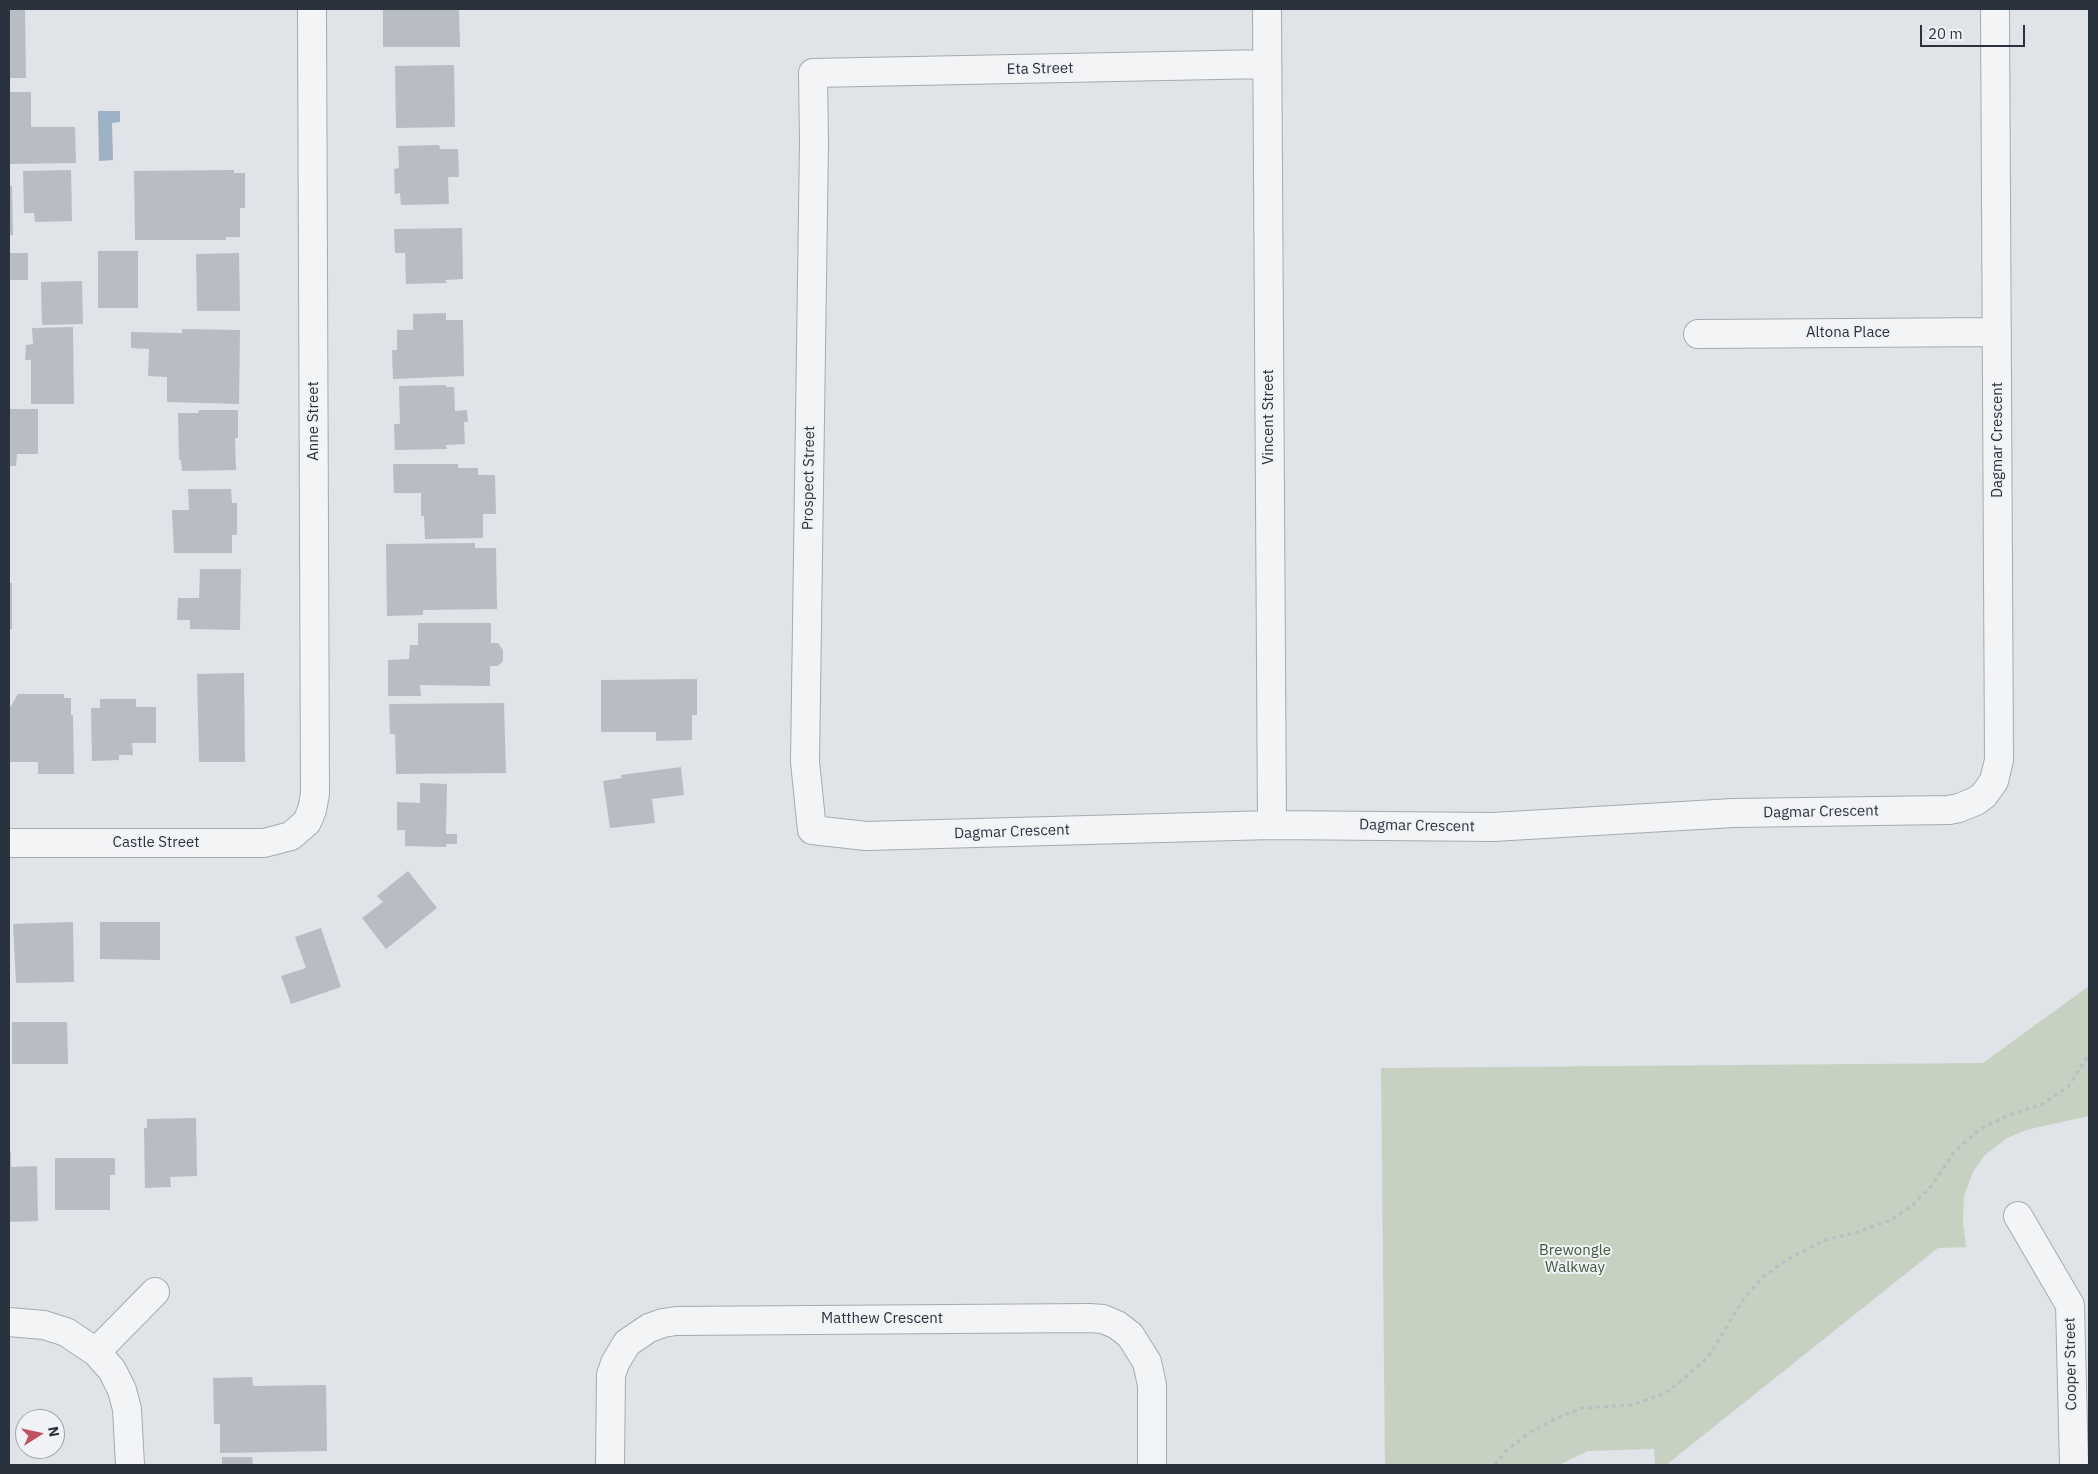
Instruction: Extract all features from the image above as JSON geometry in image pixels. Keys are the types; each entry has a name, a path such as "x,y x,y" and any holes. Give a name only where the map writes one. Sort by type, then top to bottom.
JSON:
{"street":[{"name":"Anne Street","path":"301,829 312,810 315,794 312,9"},
{"name":"Vincent Street","path":"1267,9 1272,825"},
{"name":"Dagmar Crescent","path":"866,836 1272,825 1493,827 1733,813 1949,810 1968,806 1976,801 1984,795 1994,781 1999,760 1995,9"},
{"name":"Eta Street","path":"813,73 1267,64"},
{"name":"Prospect Street","path":"813,73 814,142 805,762 812,830 866,836"},
{"name":"Altona Place","path":"1698,334 1997,332"},
{"name":"Castle Street","path":"9,843 264,843 283,840 301,829"},
{"name":"Cooper Street","path":"2018,1216 2070,1305 2074,1465"},
{"path":"96,1352 155,1292"},
{"name":"Matthew Crescent","path":"610,1465 611,1375 615,1363 626,1343 649,1328 663,1323 676,1321 1089,1318 1103,1319 1117,1325 1130,1335 1147,1362 1152,1385 1152,1465"},
{"path":"9,1322 44,1325 66,1332 96,1352 112,1370 122,1390 130,1428 130,1465"}],"path":[{"path":"1495,1465 1506,1451 1530,1432 1560,1416 1583,1408 1631,1405 1664,1394 1688,1376 1708,1357 1745,1298 1764,1276 1788,1259 1826,1240 1858,1232 1891,1220 1913,1205 1934,1184 1955,1151 1979,1130 2006,1116 2042,1104 2068,1087 2089,1054"}],"green space":[{"name":"Brewongle Walkway","path":"2089,986 2089,1116 2026,1130 2007,1138 1985,1155 1973,1172 1964,1196 1963,1222 1966,1247 1938,1248 1666,1465 1655,1465 1654,1449 1588,1451 1559,1465 1385,1465 1381,1068 1983,1063"}],"water":[{"path":"98,111 120,111 120,122 112,123 113,160 99,161"}],"building":[{"path":"9,9 25,9 26,78 9,78"},
{"path":"383,9 459,9 460,47 383,47"},
{"path":"454,65 455,127 396,128 395,66"},
{"path":"9,92 31,92 31,127 75,127 76,163 9,164"},
{"path":"439,145 440,149 458,149 459,177 448,177 449,204 401,205 400,193 395,194 394,169 399,168 398,146"},
{"path":"71,170 72,221 35,222 34,213 24,213 23,171"},
{"path":"234,170 234,173 245,173 245,208 240,208 240,237 226,237 226,240 135,240 134,171"},
{"path":"9,186 12,186 13,235 9,235"},
{"path":"462,228 463,279 445,280 447,283 406,284 405,253 395,253 394,229"},
{"path":"98,251 138,251 138,308 98,308"},
{"path":"9,253 28,253 28,280 9,280"},
{"path":"239,253 240,311 197,311 196,254"},
{"path":"82,281 83,324 42,325 41,282"},
{"path":"446,313 446,320 463,320 464,376 393,379 392,350 397,350 397,330 413,330 413,314"},
{"path":"73,327 74,404 31,404 31,360 25,360 26,345 33,344 32,328"},
{"path":"182,329 240,330 239,404 167,402 167,377 148,376 149,349 131,348 131,332 182,333"},
{"path":"446,385 446,387 454,387 455,411 467,410 468,422 464,422 465,444 446,445 447,449 395,450 394,424 400,424 399,386"},
{"path":"9,409 38,409 38,454 17,454 16,466 9,466"},
{"path":"199,410 238,410 238,438 235,438 236,470 182,471 181,460 179,460 178,413 198,413"},
{"path":"393,464 458,464 458,468 478,468 478,475 495,475 496,514 483,514 483,538 425,539 424,516 421,516 421,493 394,493"},
{"path":"188,489 231,489 232,503 237,503 237,535 232,535 232,553 174,553 172,510 189,510"},
{"path":"475,543 475,548 496,548 497,609 423,610 423,615 387,616 386,544"},
{"path":"200,569 241,569 240,630 190,629 190,620 177,620 178,598 199,598"},
{"path":"9,583 12,583 12,629 9,629"},
{"path":"418,623 491,623 491,643 498,643 503,650 503,661 498,666 490,666 490,686 420,685 421,696 388,696 388,660 409,659 410,645 418,645"},
{"path":"244,673 245,762 199,762 197,674"},
{"path":"697,679 697,715 692,715 692,740 656,741 656,732 601,732 601,680"},
{"path":"18,694 64,694 64,698 71,698 74,774 38,774 38,762 9,762 9,709"},
{"path":"100,699 136,699 136,707 156,707 156,743 132,743 133,755 119,755 119,760 92,761 91,708 100,708"},
{"path":"504,703 506,773 396,774 395,734 390,734 389,704"},
{"path":"681,767 684,795 652,799 655,823 610,828 603,781 622,778 621,775"},
{"path":"420,783 447,784 446,834 457,834 457,844 446,844 446,847 405,846 405,830 397,830 397,802 420,803"},
{"path":"408,871 437,908 386,949 362,918 383,902 377,896"},
{"path":"73,922 74,982 16,983 13,924"},
{"path":"100,922 160,922 160,960 100,959"},
{"path":"321,928 341,987 291,1004 281,976 306,968 295,937"},
{"path":"12,1022 67,1022 68,1064 12,1064"},
{"path":"196,1118 197,1176 170,1177 171,1187 145,1188 144,1128 147,1128 147,1119"},
{"path":"9,1152 11,1152 11,1167 37,1166 38,1221 9,1222"},
{"path":"55,1158 115,1158 115,1175 110,1175 110,1210 55,1210"},
{"path":"252,1377 253,1386 326,1385 327,1451 220,1453 220,1424 214,1424 213,1378"},
{"path":"222,1457 252,1457 253,1465 222,1465"}]}
